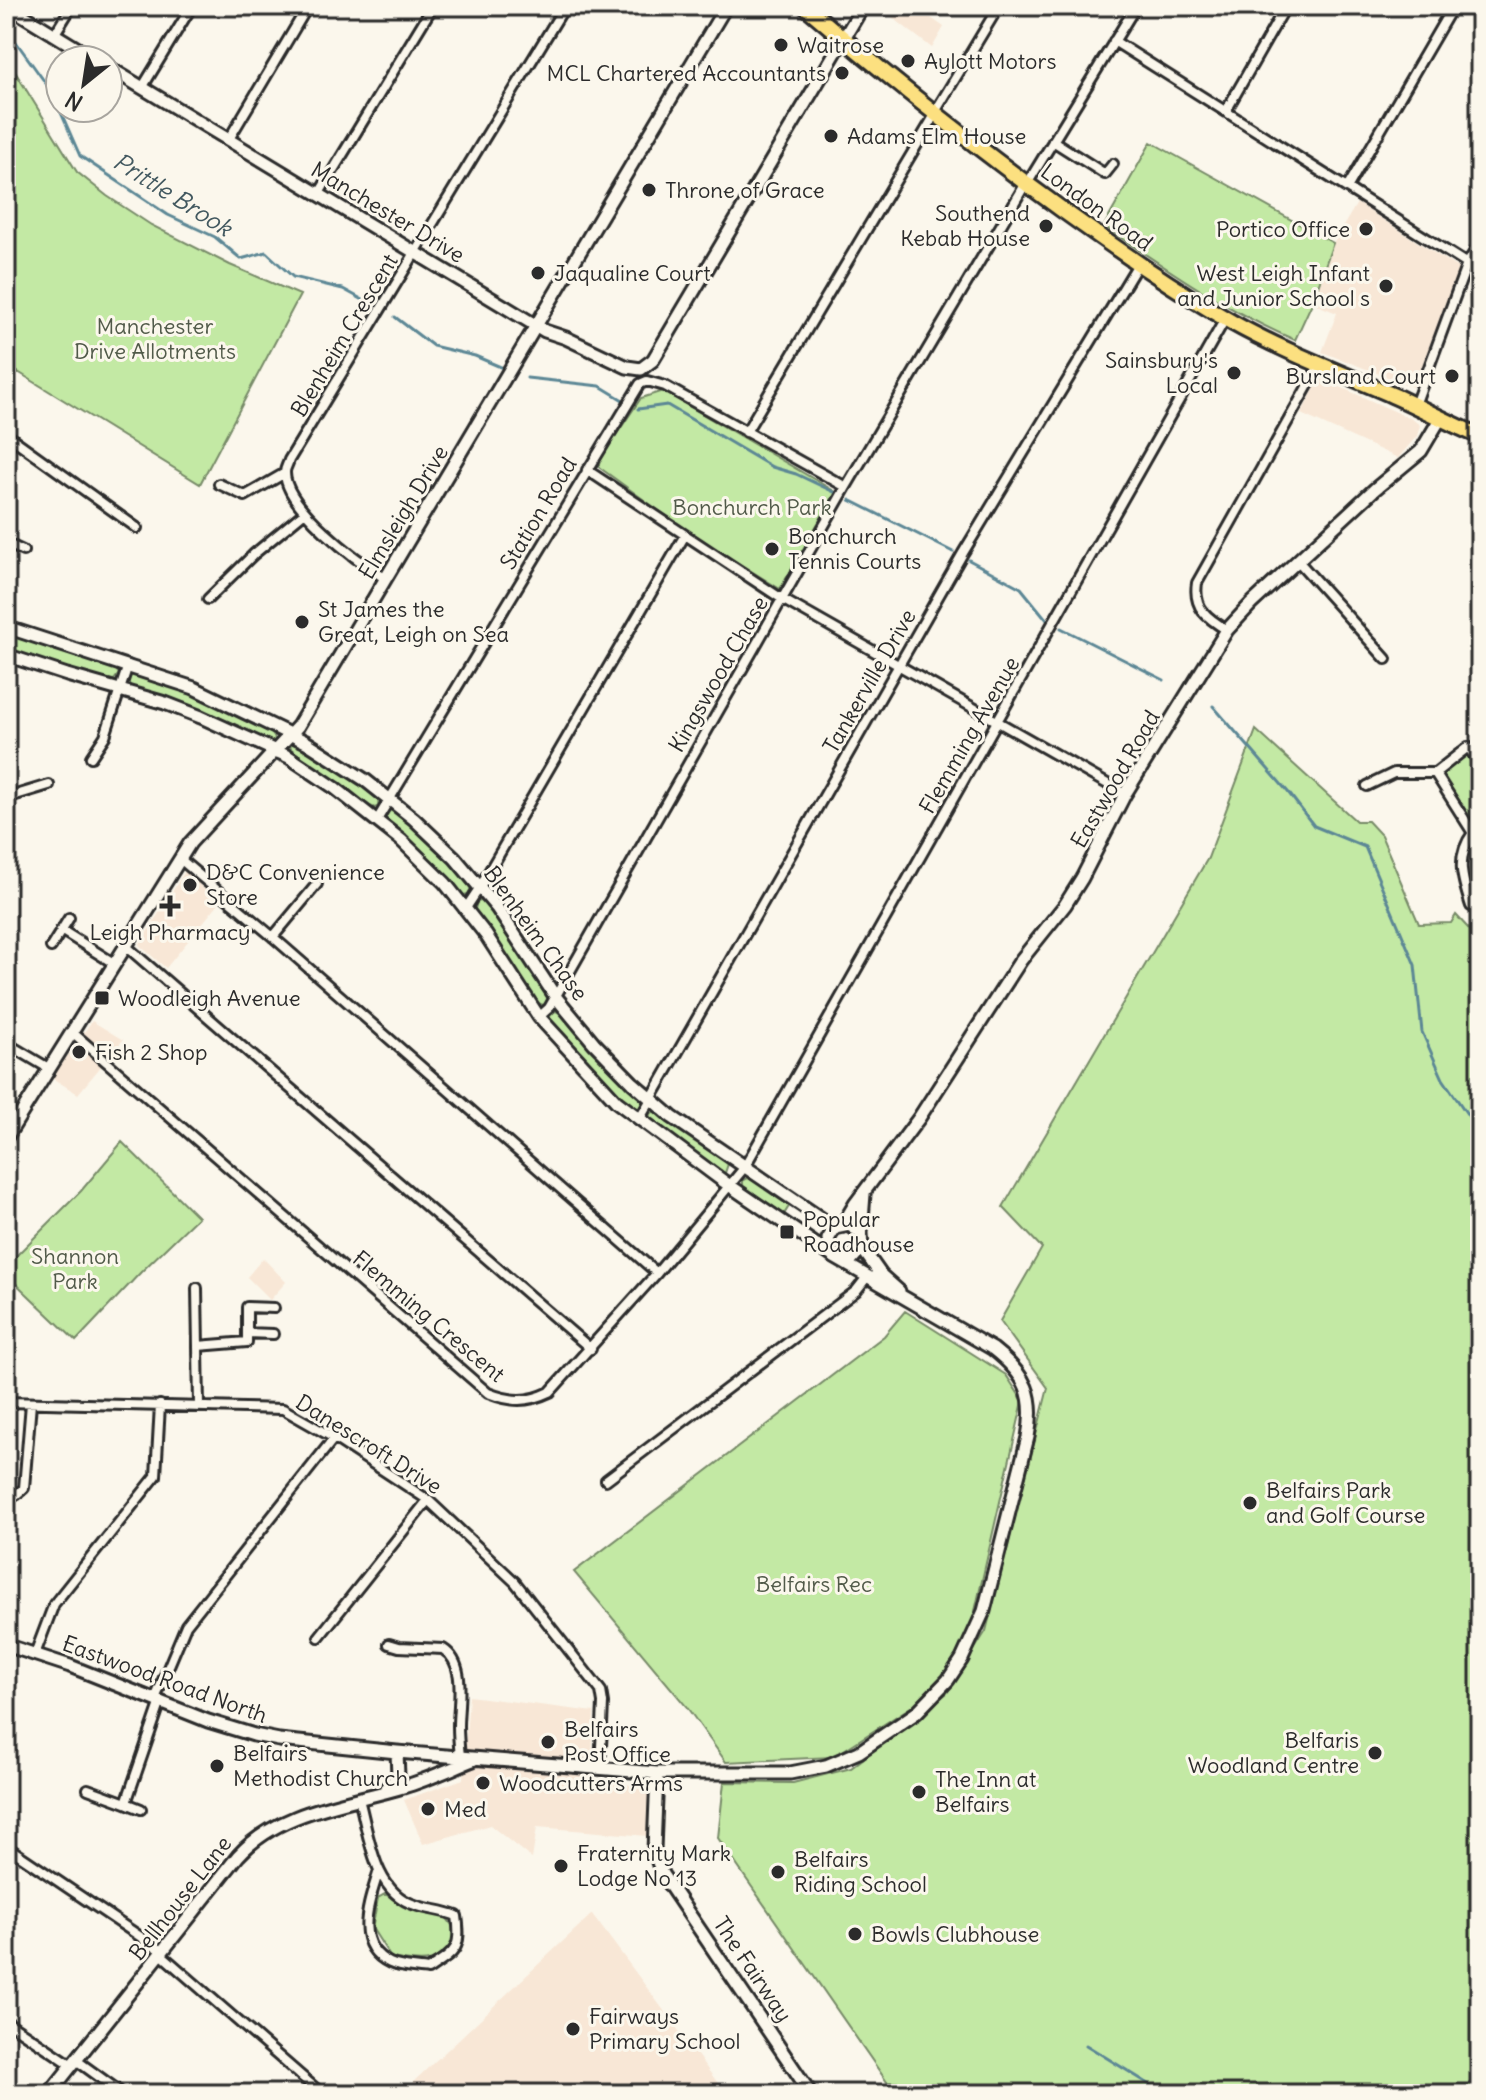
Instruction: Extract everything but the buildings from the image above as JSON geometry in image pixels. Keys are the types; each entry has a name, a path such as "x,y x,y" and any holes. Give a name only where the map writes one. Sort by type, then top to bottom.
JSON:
{"main road":[{"name":"London Road","path":"805,6 935,113 1138,264 1225,319 1270,342 1480,436"}],"street":[{"path":"8,6 69,44"},
{"path":"54,35 72,6"},
{"path":"142,88 192,6"},
{"path":"229,139 308,6"},
{"path":"318,195 433,6"},
{"name":"Blenheim Crescent","path":"285,473 289,460 565,6"},
{"name":"Elmsleigh Drive","path":"6,1138 190,843 291,734 726,6"},
{"path":"845,39 863,6"},
{"path":"846,487 746,432 999,6"},
{"name":"Kingswood Chase","path":"539,1017 555,996 846,487 1026,183 1136,6"},
{"path":"1226,111 1286,6"},
{"path":"1347,188 1453,6"},
{"name":"Manchester Drive","path":"124,77 556,336 635,369 647,366 653,360 845,39"},
{"path":"1114,41 1467,264"},
{"path":"1053,141 1105,174 1113,164"},
{"path":"1415,405 1467,264 1480,243"},
{"name":"Tankerville Drive","path":"639,1120 963,553 1138,264"},
{"name":"Flemming Avenue","path":"744,1168 1225,319"},
{"path":"1227,630 1209,619 1199,607 1197,583 1320,364"},
{"name":"Station Road","path":"377,820 640,384 647,381 657,383 746,432"},
{"name":"Eastwood Road","path":"839,1226 919,1118 1021,960 1065,905 1125,794 1227,630 1298,561 1421,451 1440,419"},
{"path":"6,434 137,528"},
{"path":"587,470 782,599 1125,794"},
{"path":"219,484 245,496 285,473 305,512 337,544 386,579"},
{"path":"208,599 254,554 305,512"},
{"path":"466,908 685,535"},
{"path":"6,543 23,551"},
{"path":"1298,561 1386,659"},
{"name":"Blenheim Chase","path":"6,627 194,688 291,734 334,759 389,798 437,839 480,887 555,996 594,1043 651,1100 744,1168 839,1226"},
{"name":"Blenheim Chase","path":"6,655 201,717 276,751 335,788 422,859 466,908 539,1017 591,1076 639,1120 836,1256"},
{"path":"91,757 105,736 128,665"},
{"path":"1367,786 1394,773 1435,773 1468,747 1480,763"},
{"path":"1435,773 1477,831 1463,846 1461,876 1471,906"},
{"path":"6,798 49,785"},
{"path":"180,859 657,1273"},
{"path":"273,937 317,884"},
{"path":"51,947 69,918"},
{"path":"61,930 115,964"},
{"path":"126,946 591,1349"},
{"name":"Flemming Crescent","path":"72,1032 488,1393 518,1401 535,1399 550,1392 657,1273 744,1168"},
{"path":"6,1043 50,1069"},
{"path":"864,1194 862,1248 881,1275 902,1294"},
{"path":"861,1233 855,1228 839,1226 828,1239 836,1256 890,1291 902,1294"},
{"path":"836,1256 852,1259 862,1248"},
{"path":"606,1480 856,1291 867,1277"},
{"path":"197,1288 199,1406"},
{"name":"Eastwood Road North","path":"6,1645 254,1735 331,1747 657,1773 790,1773 826,1766 859,1752 916,1713 948,1680 962,1659 984,1611 1031,1420 1026,1385 1008,1361 962,1329 902,1294"},
{"path":"198,1346 247,1342 247,1307 274,1308"},
{"path":"247,1333 273,1334"},
{"name":"Danescroft Drive","path":"6,1402 283,1409 334,1438 428,1500 515,1582 595,1681 603,1703 600,1769"},
{"path":"6,1494 16,1495 24,1488 31,1403"},
{"path":"35,1654 54,1604 156,1476 160,1405"},
{"path":"126,1803 158,1700 186,1625 334,1438"},
{"path":"319,1637 428,1500"},
{"path":"389,1644 448,1652 461,1688 458,1726 460,1757"},
{"path":"385,1791 398,1776 397,1752"},
{"path":"437,1756 438,1773"},
{"name":"Bellhouse Lane","path":"49,2094 238,1856 259,1835 295,1818 411,1784 478,1759"},
{"name":"The Fairway","path":"657,1773 654,1850 662,1874 811,2094"},
{"path":"398,1776 411,1784"},
{"path":"88,1789 141,1809"},
{"path":"359,1799 379,1870 393,1895 415,1906 438,1908 457,1916 460,1937 454,1953 428,1970 392,1965 381,1958 368,1941 365,1920 379,1870"},
{"path":"6,1846 162,1954 322,2094"},
{"path":"6,2021 123,2094"}],"shaded area":[{"path":"893,6 914,6 944,27 932,48 888,14"},
{"name":"West Leigh Infant and Junior School s","path":"1357,203 1461,270 1413,387 1322,352 1337,313 1312,303 1333,243"},
{"path":"1320,378 1412,419 1420,425 1417,436 1398,458 1301,414"},
{"path":"185,871 219,903 166,968 139,945"},
{"path":"92,1021 123,1040 78,1094 52,1078"},
{"path":"263,1258 286,1282 270,1300 247,1277"},
{"path":"469,1696 594,1712 591,1782 649,1786 648,1836 537,1827 532,1859 490,1825 423,1844 404,1800 463,1779"},
{"name":"Fairways Primary School","path":"592,1914 726,2094 424,2094 412,2083"}],"green space":[{"name":"Manchester Drive Allotments","path":"6,57 44,119 44,124 47,124 77,172 151,225 230,265 300,295 200,484 18,372 6,388"},
{"path":"1151,142 1333,243 1295,340 1221,302 1104,226"},
{"name":"Bonchurch Park","path":"663,391 836,492 780,589 687,531 596,465 641,398"},
{"path":"6,634 114,667 119,674 114,680 72,672 6,649"},
{"path":"133,673 233,709 267,729 275,739 273,742 267,741 202,712 132,687 127,682"},
{"name":"Belfairs Park and Golf Course","path":"1256,730 1356,821 1368,821 1381,835 1419,924 1451,923 1456,915 1480,941 1480,2094 1063,2094 887,2082 718,1838 724,1782 793,1783 851,1768 947,1693 986,1631 1048,1388 1000,1321 1042,1248 1003,1207 1208,858"},
{"path":"296,741 334,763 379,796 378,806 367,805 292,751 290,745"},
{"path":"1467,751 1480,768 1480,825 1474,828 1438,774"},
{"path":"393,809 438,848 471,888 468,894 457,890 386,820 386,813"},
{"path":"481,901 507,929 548,995 543,1005 533,1001 474,912 477,902"},
{"path":"555,1011 562,1013 643,1099 640,1108 631,1108 613,1091 550,1022 550,1016"},
{"path":"657,1111 729,1161 724,1176 649,1121 650,1113"},
{"name":"Shannon Park","path":"122,1142 198,1217 76,1341 6,1274 6,1266 81,1191"},
{"path":"751,1176 791,1203 783,1216 743,1188 743,1180"},
{"name":"Belfairs Rec","path":"905,1311 1006,1375 1023,1401 970,1633 934,1692 833,1757 726,1762 686,1706 574,1572 884,1336"},
{"path":"385,1894 409,1908 438,1914 448,1920 456,1936 443,1954 421,1962 391,1958 372,1928 378,1898"}],"waterway":[{"name":"Prittle Brook","path":"9,32 52,92 80,156 168,215 215,237 241,259 266,252 293,277 343,289 376,307"},
{"name":"Prittle Brook","path":"395,317 433,346 475,356 503,368"},
{"name":"Prittle Brook","path":"527,378 600,386 623,400"},
{"name":"Prittle Brook","path":"638,409 667,405 772,467 796,474 836,493"},
{"name":"Prittle Brook","path":"850,500 953,552"},
{"name":"Prittle Brook","path":"969,560 1021,588 1047,620"},
{"name":"Prittle Brook","path":"1061,628 1164,680"},
{"name":"Prittle Brook","path":"1213,706 1314,826 1365,847 1415,965 1422,1032 1443,1079 1480,1133"},
{"path":"1086,2045 1165,2094"},
{"path":"1391,2094 1401,2085"}],"place":[{"name":"Waitrose","path":"781,45"},
{"name":"Aylott Motors","path":"908,61"},
{"name":"MCL Chartered Accountants","path":"842,73"},
{"name":"Adams Elm House","path":"831,136"},
{"name":"Throne of Grace","path":"649,190"},
{"name":"Southend Kebab House","path":"1046,226"},
{"name":"Portico Office","path":"1366,229"},
{"name":"Jaqualine Court","path":"538,273"},
{"name":"West Leigh Infant and Junior School s","path":"1386,286"},
{"name":"Sainsbury's Local","path":"1234,373"},
{"name":"Bursland Court","path":"1452,376"},
{"name":"Bonchurch Tennis Courts","path":"772,549"},
{"name":"St James the Great, Leigh on Sea","path":"302,622"},
{"name":"D&C Convenience Store","path":"190,885"},
{"name":"Leigh Pharmacy","path":"170,906"},
{"name":"Woodleigh Avenue","path":"102,998"},
{"name":"Fish 2 Shop","path":"79,1052"},
{"name":"Popular Roadhouse","path":"787,1232"},
{"name":"Belfairs Park and Golf Course","path":"1250,1503"},
{"name":"Belfairs Post Office","path":"548,1742"},
{"name":"Belfaris Woodland Centre","path":"1375,1753"},
{"name":"Belfairs Methodist Church","path":"217,1766"},
{"name":"Woodcutters Arms","path":"483,1783"},
{"name":"The Inn at Belfairs","path":"919,1792"},
{"name":"Med","path":"428,1809"},
{"name":"Fraternity Mark Lodge No 13","path":"561,1866"},
{"name":"Belfairs Riding School","path":"778,1872"},
{"name":"Bowls Clubhouse","path":"855,1934"},
{"name":"Fairways Primary School","path":"573,2029"}]}
